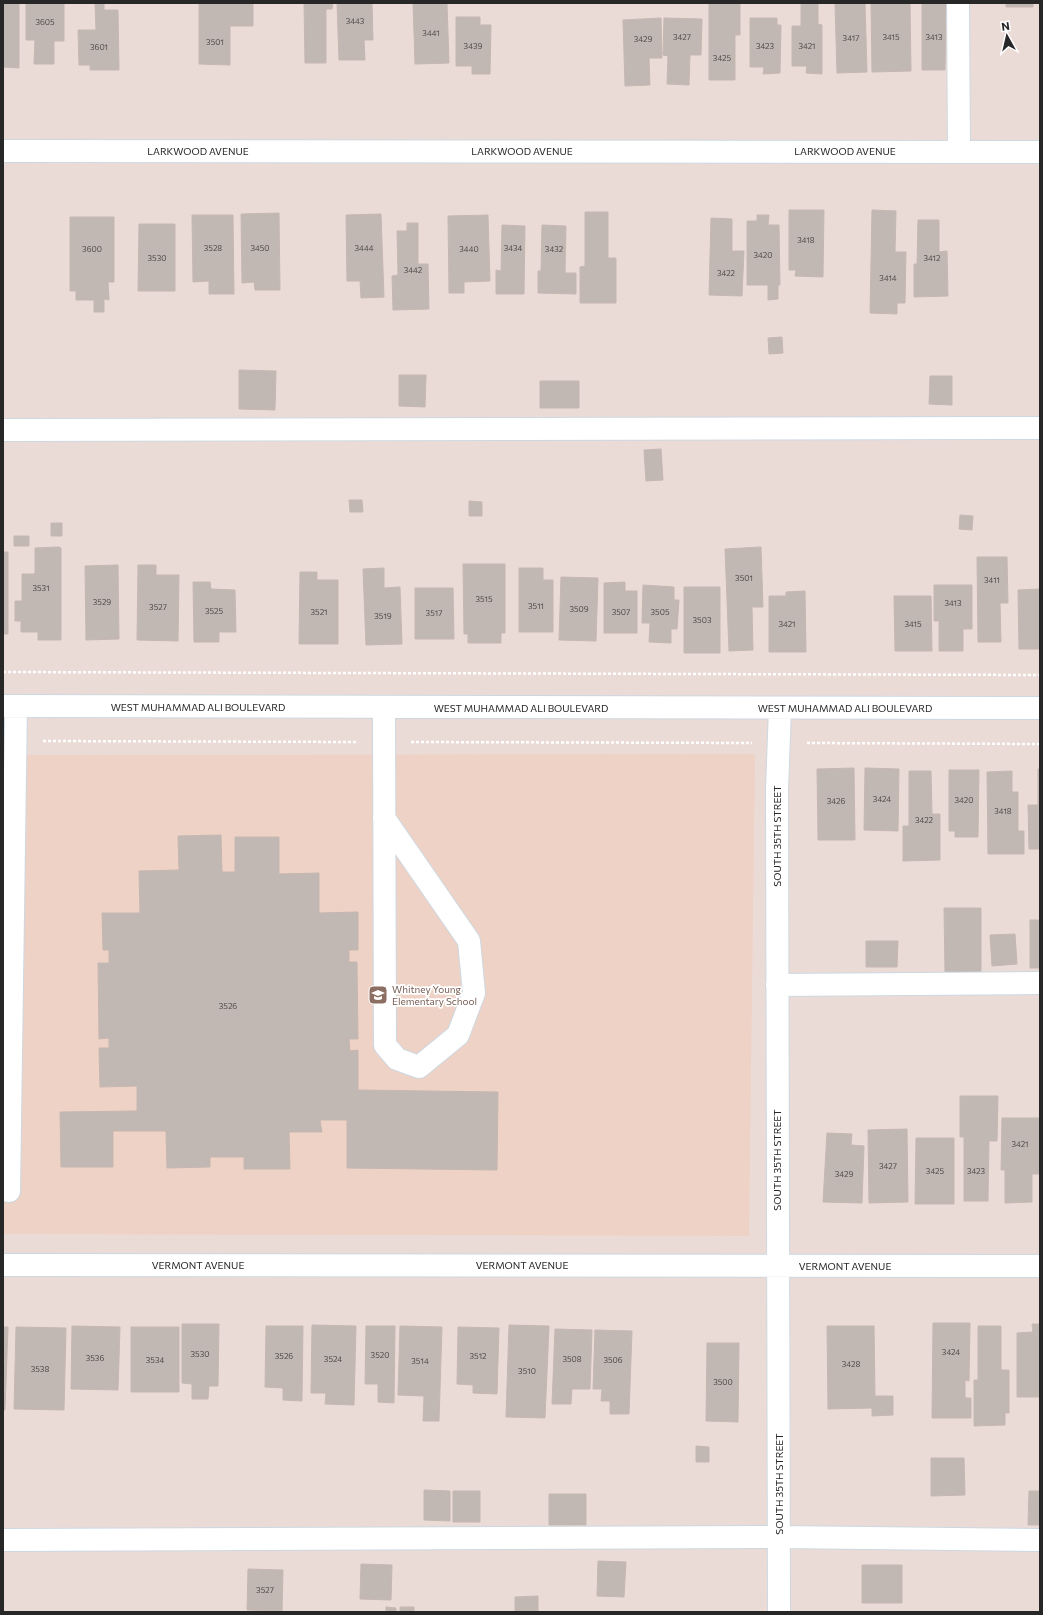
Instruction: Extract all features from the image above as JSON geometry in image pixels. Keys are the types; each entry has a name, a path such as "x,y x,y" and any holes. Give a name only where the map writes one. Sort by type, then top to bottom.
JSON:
{"street":[{"path":"958,3 959,152"},
{"name":"LARKWOOD AVENUE","path":"3,151 1040,152"},
{"path":"3,430 1040,428"},
{"path":"9,1191 8,984 16,741 10,706"},
{"name":"WEST MUHAMMAD ALI BOULEVARD","path":"10,706 1040,708"},
{"path":"384,707 384,818 385,1045 397,1059 419,1068 458,1035 474,993 469,941 384,818"},
{"name":"SOUTH 35TH STREET","path":"779,1612 777,790 780,708"},
{"path":"777,985 1040,982"},
{"name":"VERMONT AVENUE","path":"3,1265 1040,1266"},
{"path":"3,1540 779,1538 1040,1540"}],"path":[{"path":"3,672 1040,675"},
{"path":"16,741 1040,744"}],"shaded area":[{"name":"Whitney Young Elementary School","path":"755,754 749,1236 3,1234 3,755"}],"building":[{"path":"3,3 19,3 19,68 3,67"},
{"path":"26,3 64,3 64,41 54,41 54,64 34,64 35,40 26,40"},
{"path":"95,3 104,3 104,10 118,10 119,70 90,70 90,65 79,65 78,30 96,30"},
{"path":"199,3 253,3 253,26 230,26 230,65 199,64"},
{"path":"304,3 333,3 332,9 326,9 326,63 305,63"},
{"path":"337,3 372,3 373,40 364,40 365,60 339,60"},
{"path":"413,3 447,3 449,63 415,64"},
{"path":"709,3 740,3 740,35 735,35 735,80 709,80"},
{"path":"801,3 818,3 818,24 822,25 822,74 806,73 807,66 792,66 792,26 801,26"},
{"path":"835,3 865,3 867,72 837,73"},
{"path":"871,3 910,3 911,71 872,72"},
{"path":"922,3 946,3 945,70 922,70"},
{"path":"1006,3 1033,3 1033,7 1006,7"},
{"path":"456,17 480,17 480,25 491,25 490,74 472,74 472,66 456,66"},
{"path":"661,18 662,58 649,58 650,85 625,86 623,20"},
{"path":"664,18 702,19 701,55 690,55 689,85 667,84 668,56 663,55"},
{"path":"750,18 777,18 777,25 781,25 780,73 763,74 764,67 750,67"},
{"path":"789,210 824,210 823,277 795,276 796,270 789,270"},
{"path":"872,210 896,211 895,252 906,252 905,303 897,303 897,314 870,313"},
{"path":"585,212 608,212 608,258 616,258 616,303 580,303 580,267 585,266"},
{"path":"279,213 280,290 255,290 254,282 242,283 241,214"},
{"path":"381,214 384,297 361,298 360,281 347,281 346,215"},
{"path":"192,215 233,215 234,294 209,294 209,281 193,282"},
{"path":"488,215 490,281 464,282 464,293 449,293 448,216"},
{"path":"757,215 769,215 768,225 779,225 780,285 778,285 778,299 768,300 768,285 747,285 747,221 757,221"},
{"path":"70,217 114,217 114,282 108,282 109,300 104,299 104,312 94,312 94,300 76,300 76,291 70,291"},
{"path":"711,218 732,219 732,251 744,251 742,296 709,295"},
{"path":"918,220 939,220 939,252 947,251 948,296 914,297 914,264 917,264"},
{"path":"407,223 418,223 418,264 428,264 429,309 393,310 392,276 398,275 397,231 407,231"},
{"path":"139,224 175,224 175,291 138,291"},
{"path":"502,225 525,226 524,294 496,294 496,270 501,271"},
{"path":"542,225 566,226 565,273 576,273 576,294 538,293 538,271 541,271"},
{"path":"782,337 783,353 769,354 768,338"},
{"path":"239,370 276,371 275,410 239,409"},
{"path":"399,375 426,375 425,407 399,406"},
{"path":"930,376 952,376 952,405 929,404"},
{"path":"540,381 579,381 579,408 540,408"},
{"path":"661,449 663,480 646,481 644,450"},
{"path":"349,500 362,500 363,512 350,512"},
{"path":"469,501 482,502 482,516 469,516"},
{"path":"960,515 973,516 972,530 959,529"},
{"path":"51,523 62,523 62,536 51,536"},
{"path":"14,536 29,536 29,546 14,546"},
{"path":"761,547 763,607 752,607 753,650 729,651 725,549"},
{"path":"35,548 61,548 61,640 38,640 38,632 21,632 21,621 15,621 15,601 22,601 22,574 35,574"},
{"path":"3,552 8,552 8,634 3,634"},
{"path":"977,557 1007,557 1008,603 1000,603 1001,642 978,642"},
{"path":"463,564 505,564 505,633 501,633 501,643 468,643 468,634 464,634"},
{"path":"118,565 119,639 86,640 85,566"},
{"path":"138,565 156,565 156,575 179,575 178,641 137,640"},
{"path":"384,568 384,588 400,587 402,644 366,645 363,569"},
{"path":"519,568 543,568 543,580 553,580 553,632 519,632"},
{"path":"300,572 317,572 317,580 338,580 338,644 299,644"},
{"path":"561,577 598,578 596,641 559,640"},
{"path":"193,582 210,582 211,589 235,590 236,632 219,632 219,642 194,642"},
{"path":"625,582 625,591 637,591 637,633 604,633 604,583"},
{"path":"643,585 674,587 674,600 679,600 677,629 671,629 671,643 649,642 650,623 642,623"},
{"path":"934,585 972,585 972,629 963,629 963,651 939,651 939,621 934,621"},
{"path":"684,587 720,587 720,653 684,653"},
{"path":"415,588 453,588 454,639 415,639"},
{"path":"1040,589 1040,649 1019,649 1018,590"},
{"path":"805,591 806,652 769,652 769,596 786,596 786,592"},
{"path":"894,596 931,596 932,651 895,651"},
{"path":"854,768 855,840 818,840 817,769"},
{"path":"865,768 899,769 898,831 864,830"},
{"path":"1038,769 1040,769 1040,849 1029,849 1028,805 1038,805"},
{"path":"949,770 979,770 978,837 955,837 955,831 949,831"},
{"path":"909,771 931,771 932,814 940,814 940,860 903,861 903,826 909,826"},
{"path":"1012,771 1012,792 1018,792 1018,831 1024,831 1024,854 988,854 987,772"},
{"path":"221,835 222,872 235,872 235,837 279,837 279,874 319,873 319,913 358,912 358,950 349,950 349,962 357,962 358,1039 349,1039 350,1051 358,1050 358,1090 498,1092 497,1170 347,1168 347,1120 320,1120 322,1132 289,1132 290,1169 244,1169 244,1157 210,1157 210,1167 167,1168 166,1131 113,1131 113,1167 61,1167 60,1112 137,1111 137,1086 100,1087 99,1048 109,1048 109,1038 99,1039 98,963 109,963 109,950 103,950 102,913 140,913 139,871 179,870 178,836"},
{"path":"944,908 981,908 981,972 945,972"},
{"path":"1030,920 1040,920 1040,968 1030,968"},
{"path":"1015,934 1017,964 992,966 990,935"},
{"path":"866,941 898,941 897,967 866,967"},
{"path":"960,1096 998,1096 997,1141 989,1141 988,1201 964,1201 964,1137 960,1137"},
{"path":"1002,1118 1039,1118 1039,1174 1032,1174 1032,1202 1005,1203 1005,1170 1001,1170"},
{"path":"907,1129 908,1202 869,1203 868,1130"},
{"path":"827,1133 852,1134 851,1145 864,1146 862,1203 823,1202"},
{"path":"916,1138 954,1138 954,1204 915,1204"},
{"path":"933,1323 970,1323 969,1381 965,1380 965,1398 971,1398 971,1418 932,1418"},
{"path":"182,1324 219,1324 218,1386 209,1386 208,1399 192,1399 192,1384 182,1383"},
{"path":"1032,1324 1040,1324 1040,1397 1017,1397 1017,1333 1033,1332"},
{"path":"312,1325 356,1326 354,1405 325,1404 326,1393 311,1393"},
{"path":"509,1325 549,1326 545,1418 506,1417"},
{"path":"72,1326 120,1327 118,1390 71,1389"},
{"path":"266,1326 303,1326 302,1401 283,1400 283,1388 265,1387"},
{"path":"366,1326 395,1326 394,1403 378,1402 378,1384 365,1384"},
{"path":"400,1326 442,1327 439,1421 423,1421 424,1396 398,1395"},
{"path":"827,1326 874,1326 875,1396 893,1396 893,1415 872,1416 872,1408 828,1409"},
{"path":"978,1326 1001,1326 1001,1370 1009,1370 1009,1413 1005,1413 1005,1425 974,1426 974,1380 978,1380"},
{"path":"3,1327 8,1327 5,1410 3,1410"},
{"path":"16,1327 66,1328 64,1410 14,1409"},
{"path":"131,1327 179,1327 179,1392 131,1392"},
{"path":"458,1327 499,1328 497,1394 473,1393 473,1385 457,1384"},
{"path":"555,1329 592,1330 590,1389 572,1389 571,1404 552,1404"},
{"path":"595,1330 632,1331 629,1414 610,1414 610,1401 601,1401 602,1389 593,1389"},
{"path":"707,1343 739,1343 738,1422 706,1421"},
{"path":"696,1446 709,1447 709,1462 696,1462"},
{"path":"931,1458 964,1458 965,1495 931,1496"},
{"path":"424,1490 450,1491 450,1521 424,1520"},
{"path":"453,1491 480,1491 480,1522 453,1522"},
{"path":"1029,1491 1040,1491 1040,1525 1028,1525"},
{"path":"549,1494 586,1494 586,1525 549,1525"},
{"path":"598,1561 626,1562 624,1597 597,1596"},
{"path":"361,1564 392,1565 391,1600 360,1599"},
{"path":"862,1565 902,1565 902,1603 862,1603"},
{"path":"248,1569 283,1570 282,1611 247,1610"},
{"path":"538,1596 538,1612 515,1612 515,1597"},
{"path":"386,1607 396,1608 396,1612 386,1612"},
{"path":"400,1607 414,1607 414,1612 400,1612"}],"place":[{"name":"Whitney Young Elementary School","path":"378,995"}]}
